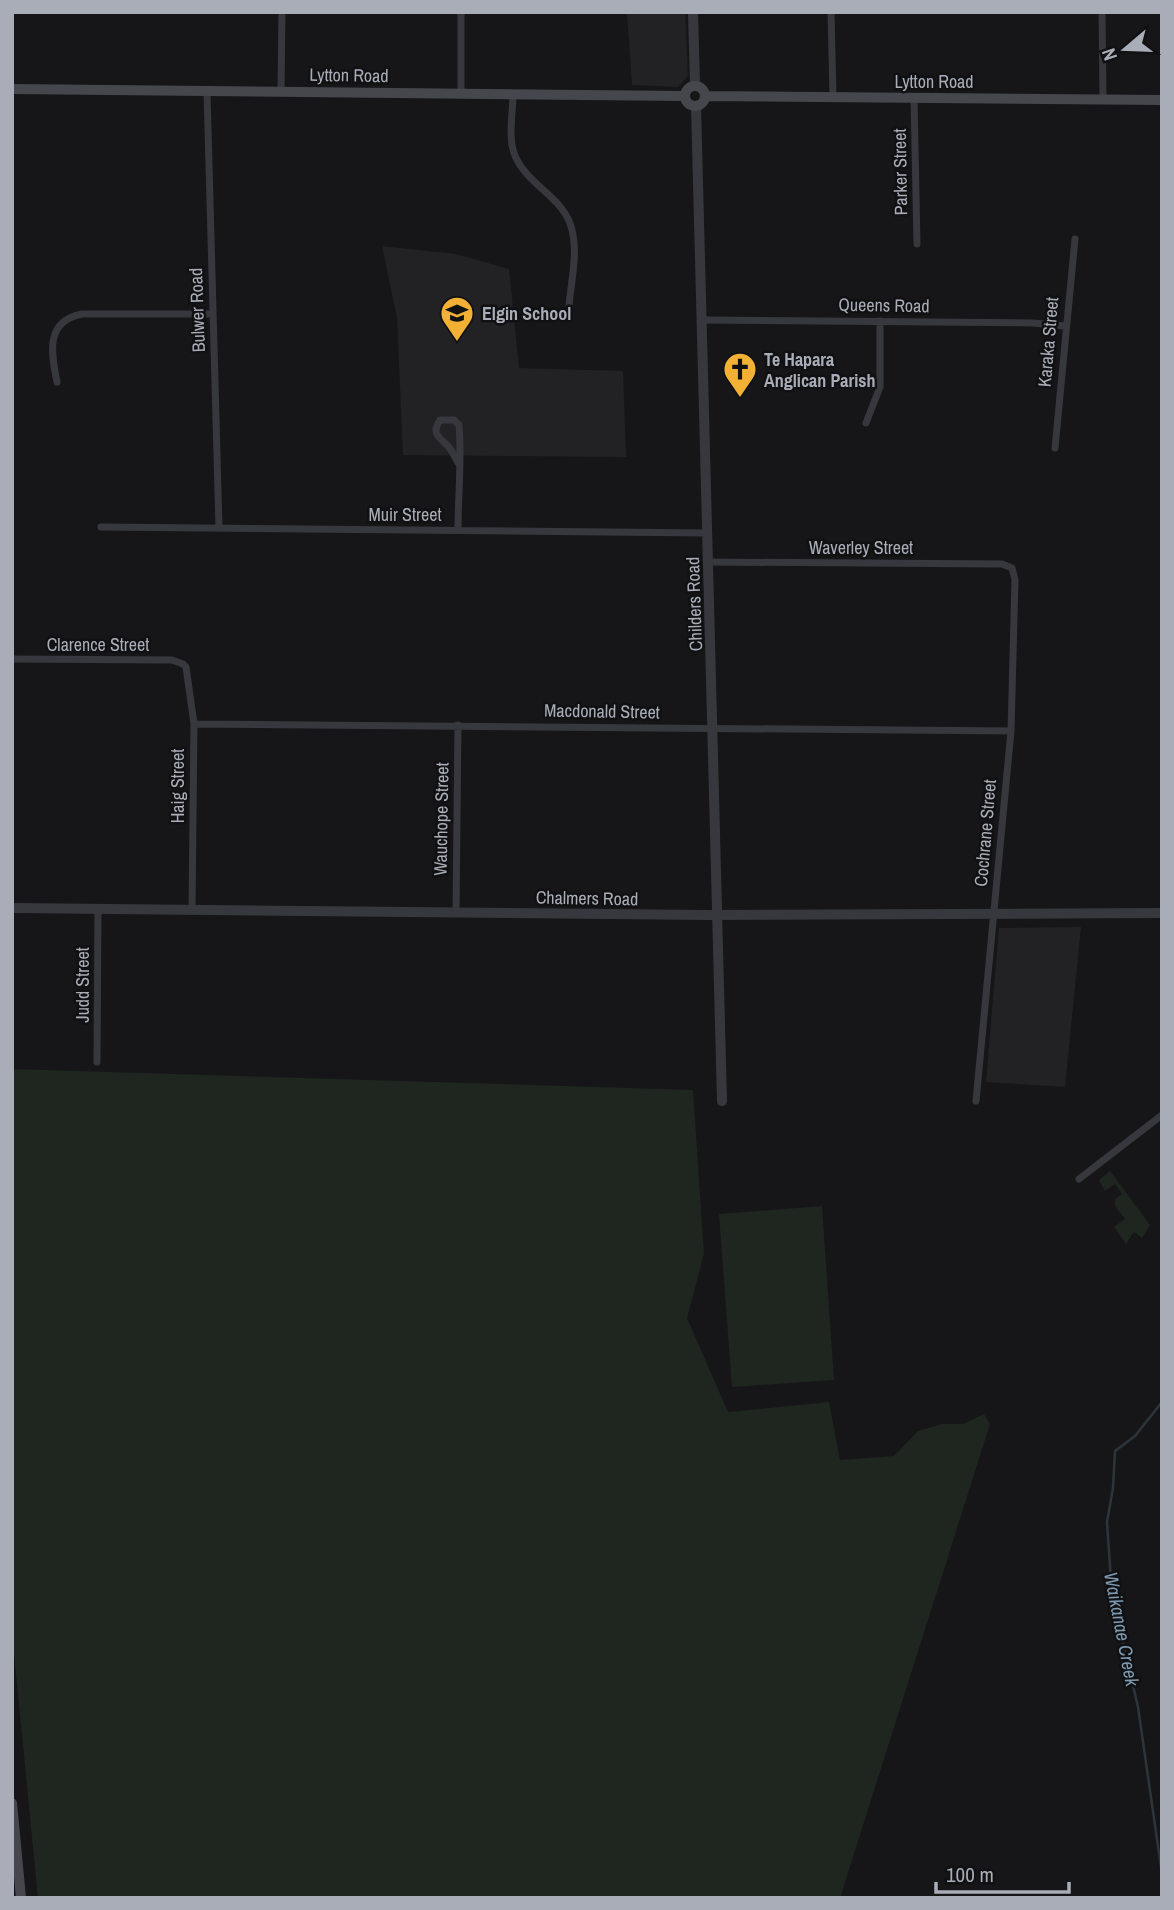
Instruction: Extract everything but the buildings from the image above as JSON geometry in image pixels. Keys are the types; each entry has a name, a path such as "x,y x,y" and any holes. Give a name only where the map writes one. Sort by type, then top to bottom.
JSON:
{"main road":[{"path":"695,85 702,88 705,96 701,104 696,106 690,105 685,96 690,87 695,85"},
{"name":"Lytton Road","path":"12,89 685,96"},
{"name":"Lytton Road","path":"705,96 1162,100"},
{"path":"12,1803 21,1898"}],"street":[{"path":"281,92 282,12"},
{"path":"461,12 461,94"},
{"path":"693,12 695,85"},
{"path":"831,12 833,97"},
{"path":"1102,12 1103,100"},
{"name":"Bulwer Road","path":"207,92 219,528"},
{"path":"513,94 512,141 516,158 562,208 572,229 574,252 569,306"},
{"name":"Parker Street","path":"914,98 917,244"},
{"name":"Childers Road","path":"696,106 722,1101"},
{"name":"Karaka Street","path":"1055,448 1075,239"},
{"path":"57,382 53,363 54,335 57,326 72,316 213,314"},
{"name":"Queens Road","path":"702,320 1033,323 1065,326"},
{"path":"866,424 880,387 880,321"},
{"path":"458,463 450,447 439,440 436,433 440,420 454,420 459,425 458,530"},
{"name":"Muir Street","path":"101,527 708,533"},
{"name":"Waverley Street","path":"709,562 1002,564 1012,568"},
{"name":"Cochrane Street","path":"976,1101 1011,731 1015,580 1012,568"},
{"name":"Clarence Street","path":"12,660 172,660 183,664"},
{"name":"Haig Street","path":"183,664 189,682 194,724 192,910"},
{"name":"Macdonald Street","path":"194,724 1011,731"},
{"name":"Wauchope Street","path":"456,913 458,725"},
{"name":"Chalmers Road","path":"12,908 718,915 1162,913"},
{"name":"Judd Street","path":"97,1062 98,909"},
{"path":"1079,1179 1162,1115"}],"shaded area":[{"path":"627,12 685,12 688,76 678,87 632,85"},
{"name":"Elgin School","path":"382,246 456,254 509,269 519,368 623,371 626,457 403,455 397,318"},
{"path":"1081,927 1065,1087 986,1082 999,928"},
{"path":"12,1069 693,1090 704,1254 687,1318 728,1412 829,1402 840,1460 894,1456 918,1431 942,1424 963,1424 984,1414 990,1424 840,1898 38,1898 12,1633"},
{"path":"1110,1171 1150,1225 1142,1238 1134,1232 1126,1244 1114,1227 1125,1219 1115,1206 1115,1199 1122,1194 1115,1184 1105,1191 1099,1180"},
{"path":"822,1206 834,1380 732,1387 719,1214"}],"waterway":[{"name":"Waikanae Creek","path":"1162,1402 1135,1436 1115,1451 1113,1488 1107,1522 1112,1595 1138,1707 1162,1874"}],"place":[{"name":"Elgin School","path":"457,343"},
{"name":"Te Hapara Anglican Parish","path":"740,399"}]}
